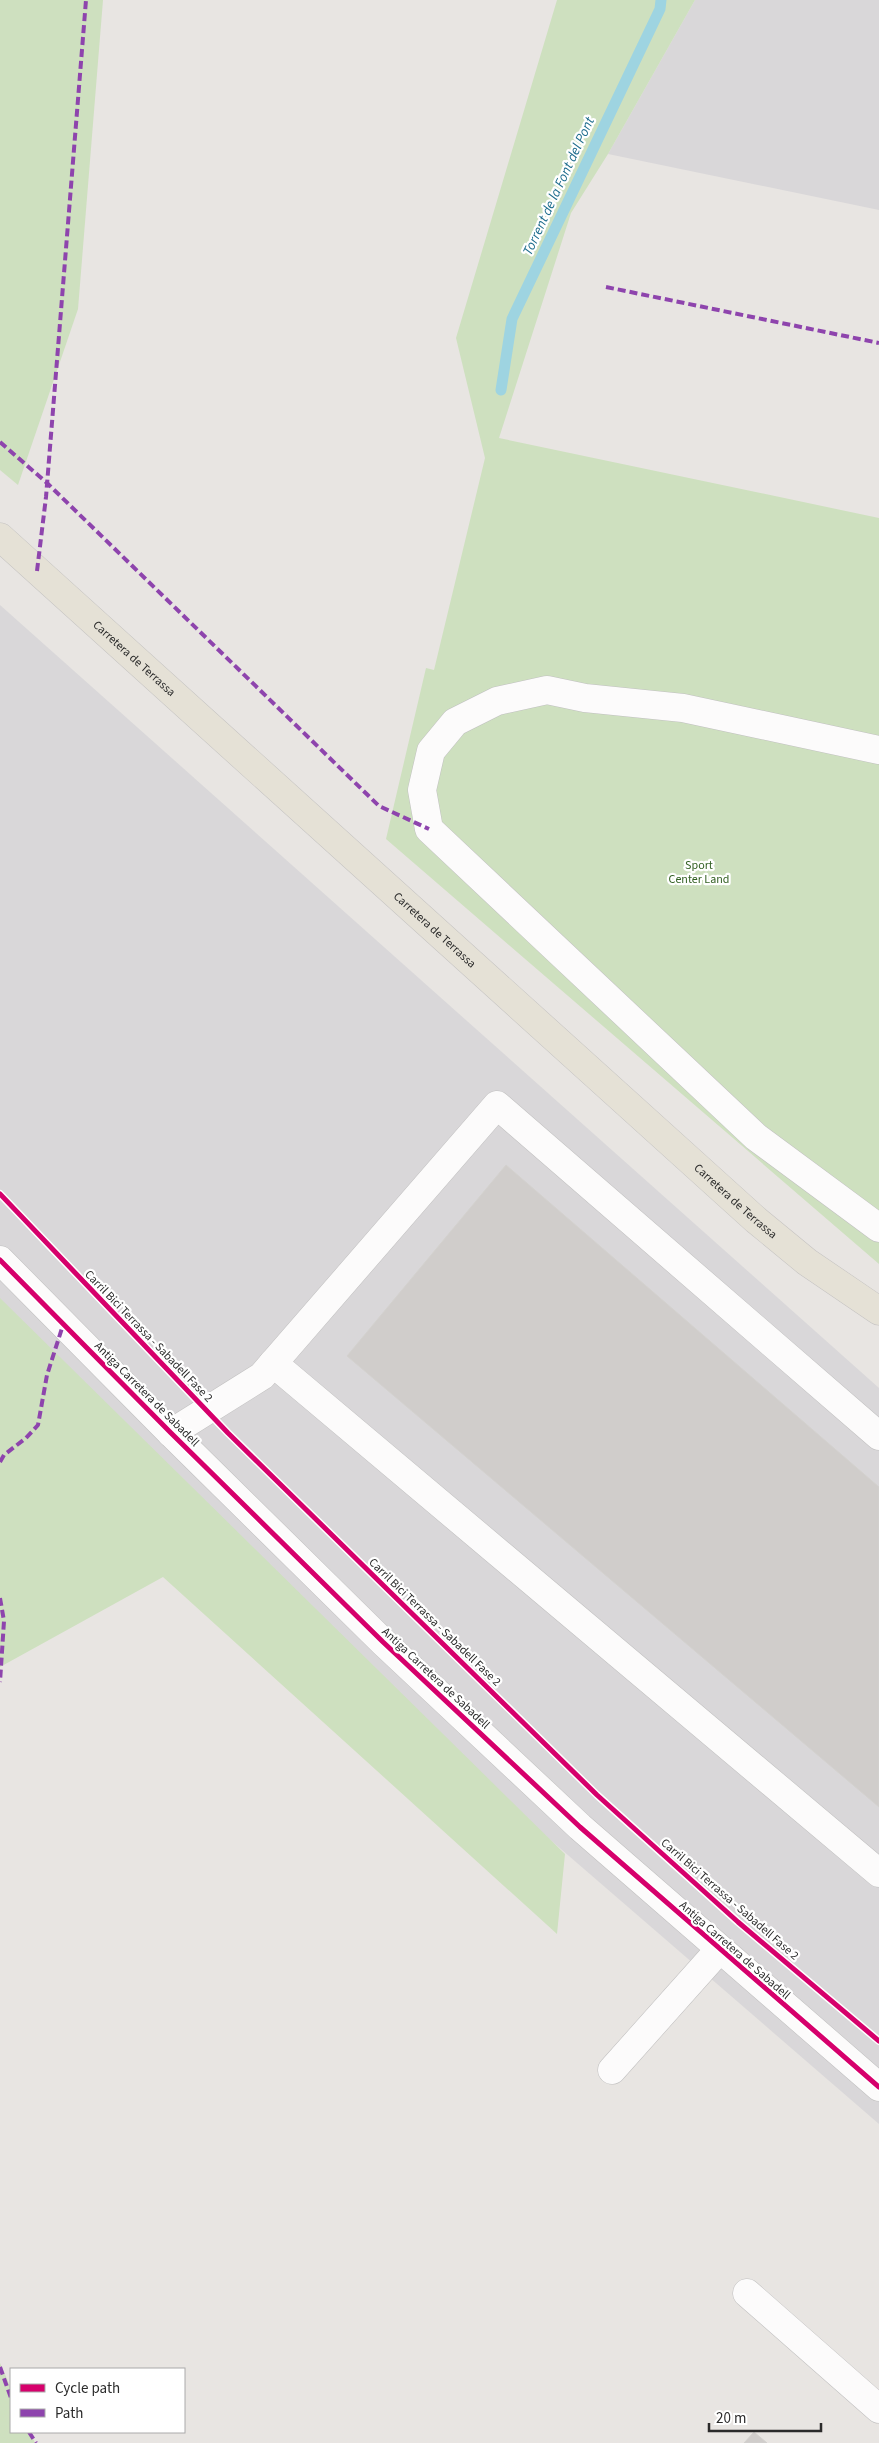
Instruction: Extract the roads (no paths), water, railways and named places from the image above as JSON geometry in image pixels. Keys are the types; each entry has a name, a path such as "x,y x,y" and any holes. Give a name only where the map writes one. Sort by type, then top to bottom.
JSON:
{"main road":[{"name":"Carretera de Terrassa","path":"0,538 756,1220 807,1262 879,1311"}],"street":[{"path":"879,750 683,708 586,698 547,690 497,701 455,722 431,751 422,790 429,829 756,1137 879,1228"},
{"path":"171,1433 262,1376 497,1106 879,1436"},
{"name":"Antiga Carretera de Sabadell","path":"0,1260 171,1433 390,1648 580,1827 719,1950 879,2087"},
{"path":"273,1363 879,1873"},
{"path":"612,2070 719,1950"},
{"path":"747,2293 879,2410"}],"waterway":[{"name":"Torrent de la Font del Pont","path":"501,390 512,319 660,9 661,0"}],"park label":[{"name":"Sport Center Land","path":"699,872"}]}
